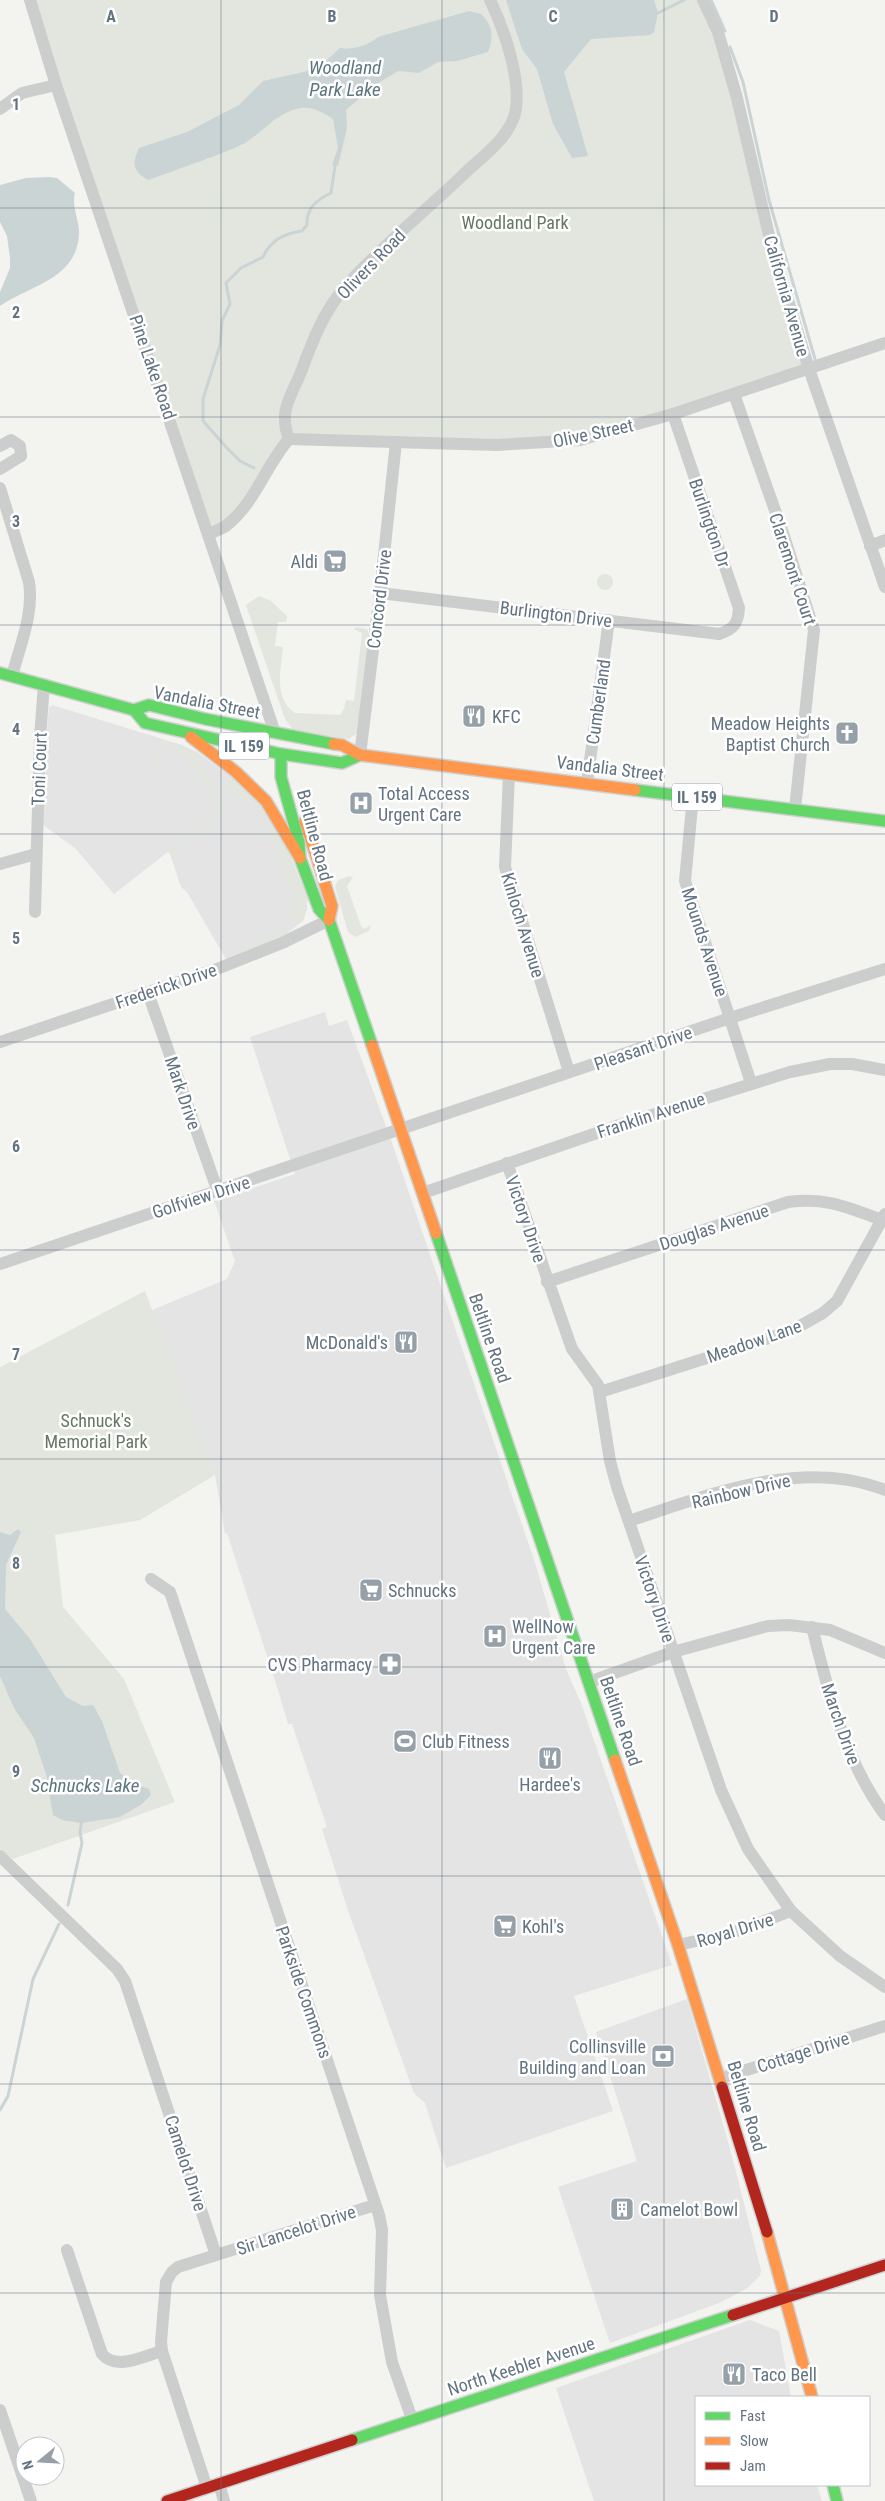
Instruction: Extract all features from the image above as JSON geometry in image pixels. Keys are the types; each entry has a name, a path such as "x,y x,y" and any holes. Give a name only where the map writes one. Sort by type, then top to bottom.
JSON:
{"main road":[{"name":"Vandalia Street","path":"6,674 134,710 145,723 184,732 281,754 342,763 360,755"},
{"name":"Vandalia Street","path":"134,710 149,705 342,746 360,755 885,821"},
{"path":"184,732 232,768 266,801 300,858"},
{"name":"Beltline Road","path":"275,733 281,754 292,773 314,852 332,906 329,920"},
{"name":"Beltline Road","path":"281,754 281,778 299,842 300,858 318,909 329,920 678,1945 721,2078 786,2297 812,2396"},
{"name":"North Keebler Avenue","path":"167,2501 885,2265"},
{"path":"833,2486 837,2501"}],"street":[{"name":"Pine Lake Road","path":"30,0 56,85 275,733"},
{"name":"Olivers Road","path":"289,439 284,425 286,408 311,347 338,295 411,223 498,143 514,116 516,88 514,70 504,35 490,0"},
{"name":"California Avenue","path":"703,0 718,32 737,98 771,244 809,369 885,587"},
{"path":"0,109 22,93 56,85"},
{"name":"Olive Street","path":"289,439 487,445 552,443 607,434 673,414 885,343"},
{"name":"Claremont Court","path":"734,394 783,533 814,630 795,809"},
{"name":"Burlington Dr","path":"673,414 739,608 739,620 731,630"},
{"path":"209,534 226,526 251,498 279,450 289,439"},
{"path":"0,446 11,440 20,446 21,456 0,470"},
{"name":"Concord Drive","path":"360,755 396,442"},
{"path":"0,488 29,582 31,595 30,609 6,674"},
{"path":"870,546 885,540"},
{"name":"Burlington Drive","path":"380,593 719,634 731,630"},
{"name":"Cumberland","path":"587,783 609,620"},
{"name":"Toni Court","path":"35,912 44,684"},
{"name":"Kinloch Avenue","path":"509,774 505,867 569,1072"},
{"name":"Mounds Avenue","path":"693,796 685,881 751,1083"},
{"path":"0,864 36,854"},
{"name":"Frederick Drive","path":"0,1042 148,994 282,943 329,920"},
{"name":"Pleasant Drive","path":"401,1130 730,1018 885,969"},
{"name":"Mark Drive","path":"148,994 218,1192"},
{"name":"Franklin Avenue","path":"423,1193 507,1163 798,1069 830,1064 852,1064 885,1070"},
{"name":"Golfview Drive","path":"0,1264 401,1130"},
{"name":"Victory Drive","path":"507,1163 572,1349 598,1385 610,1461 673,1652 732,1818 764,1875 792,1911 840,1956 885,1988"},
{"name":"Douglas Avenue","path":"547,1282 788,1202 819,1200 837,1203 883,1217"},
{"name":"Meadow Lane","path":"600,1392 791,1331 806,1324 837,1301 883,1217"},
{"name":"Rainbow Drive","path":"629,1521 688,1502 783,1478 836,1478 885,1490"},
{"name":"Parkside Commons","path":"151,1579 170,1592 376,2204 382,2230 380,2295 392,2362 412,2419"},
{"path":"589,1682 673,1652 752,1629 789,1625 812,1626 849,1637 885,1653"},
{"name":"March Drive","path":"812,1626 836,1714 854,1763 861,1779 885,1815"},
{"name":"Camelot Drive","path":"0,1856 117,1970 125,1981 216,2255"},
{"name":"Royal Drive","path":"678,1945 732,1933 792,1911"},
{"name":"Cottage Drive","path":"721,2078 885,2026"},
{"name":"Sir Lancelot Drive","path":"216,2255 376,2204"},
{"path":"67,2250 102,2354 106,2358 119,2363 162,2351"},
{"path":"216,2255 178,2267 168,2277 161,2342 162,2351 213,2486 224,2501"},
{"path":"0,2410 31,2501"}],"shaded area":[{"path":"52,705 182,745 197,752 258,797 308,898 304,920 285,935 227,961 187,892 181,887 169,851 114,894 75,848 43,825 45,751 49,708"},
{"path":"325,1012 329,1026 347,1020 391,1140 535,1563 566,1669 581,1703 672,1965 574,1996 613,2111 446,2168 425,2103 414,2093 349,1913 322,1829 327,1827 292,1724 288,1724 227,1533 225,1534 215,1475 152,1310 227,1279 235,1261 214,1201 295,1174 250,1037"},
{"path":"687,1999 729,2145 761,2270 760,2276 746,2289 719,2303 610,2343 558,2187 637,2161 596,2032"},
{"path":"750,2320 779,2331 791,2396 695,2396 695,2486 817,2486 822,2501 594,2501 556,2388"}],"green space":[{"name":"Woodland Park","path":"31,0 703,0 809,369 607,434 527,444 289,439 227,526 209,534"},
{"path":"605,574 611,576 613,582 611,588 605,590 599,588 597,582 599,576"},
{"path":"259,596 271,601 287,616 286,622 278,622 275,646 283,647 280,673 281,692 288,707 295,713 340,715 346,700 354,701 362,633 354,629 356,627 367,629 370,636 357,733 349,739 294,731 285,719 246,605"},
{"path":"165,741 198,753 214,791 213,797 203,799 209,795 198,772 188,759 174,749 166,746 159,766 155,764 160,746"},
{"path":"233,777 281,831 307,897 307,910 302,920 297,921 292,917 288,903 296,900 268,824 248,797 241,802 227,785 228,780"},
{"path":"224,805 233,811 233,814 227,809 175,849 179,857 173,860 168,851 217,813 213,809"},
{"path":"349,876 353,877 347,886 361,926 364,929 371,925 369,931 355,937 348,932 335,887 338,880"},
{"path":"276,922 283,925 284,935 249,950 237,948 234,942 242,946 281,929"},
{"name":"Schnuck's Memorial Park","path":"145,1291 215,1475 140,1520 55,1535 63,1607 124,1679 175,1802 13,1859 0,1849 0,1367"}],"water":[{"path":"506,0 654,0 658,13 654,32 650,35 591,39 564,72 588,156 572,158 553,124 537,69 522,49"},
{"name":"Woodland Park Lake","path":"469,11 481,14 490,27 492,36 488,52 457,61 438,62 419,73 398,71 375,85 346,110 347,128 338,166 332,165 338,148 333,119 317,110 301,108 283,114 247,142 205,160 148,180 136,170 135,158 139,148 187,132 239,105 263,81 317,69 340,48 360,47 378,37"},
{"path":"26,178 57,178 75,193 74,203 79,230 76,250 70,262 61,271 38,286 0,306 0,292 10,268 10,258 7,236 0,222 0,185"},
{"name":"Schnucks Lake","path":"18,1529 21,1532 6,1565 5,1609 30,1639 66,1697 83,1706 93,1705 102,1721 120,1773 134,1784 149,1789 151,1795 142,1804 120,1817 81,1823 62,1820 53,1815 46,1774 34,1738 14,1708 0,1676 0,1532 10,1535"}],"waterway":[{"path":"658,13 684,0"},
{"path":"711,0 725,31"},
{"path":"730,47 743,82 769,200 815,359"},
{"path":"254,468 240,461 203,421 203,399 220,345 222,321 230,304 226,283 241,268 263,257 274,242 290,234 302,231 307,225 308,214 313,206 331,193 335,166"},
{"path":"68,1905 82,1843 80,1832 82,1819"},
{"path":"0,2110 8,2096 33,1979 59,1924"}],"traffic: fast":[{"path":"0,673 134,710 149,705 205,719 334,744"},
{"path":"134,710 145,723 281,754 342,763 360,755"},
{"path":"281,754 281,777 299,842 300,858 319,909 329,920 372,1045"},
{"path":"635,790 885,821"},
{"path":"436,1233 615,1760"},
{"path":"352,2440 733,2315"},
{"path":"833,2486 837,2501"}],"traffic: slow":[{"path":"191,737 236,772 266,801 300,858"},
{"path":"334,744 342,745 360,755 635,790"},
{"path":"305,821 332,906 329,920"},
{"path":"372,1045 436,1233"},
{"path":"615,1760 678,1945 722,2087"},
{"path":"767,2232 812,2396"}],"traffic: jam":[{"path":"722,2087 767,2232"},
{"path":"733,2315 885,2265"},
{"path":"167,2501 352,2440"}],"place":[{"name":"Aldi","path":"335,561"},
{"name":"KFC","path":"474,716"},
{"name":"Meadow Heights Baptist Church","path":"847,733"},
{"name":"Total Access Urgent Care","path":"361,803"},
{"name":"McDonald's","path":"406,1342"},
{"name":"Schnucks","path":"371,1590"},
{"name":"WellNow Urgent Care","path":"495,1636"},
{"name":"CVS Pharmacy","path":"390,1664"},
{"name":"Club Fitness","path":"405,1741"},
{"name":"Hardee's","path":"550,1758"},
{"name":"Kohl's","path":"505,1926"},
{"name":"Collinsville Building and Loan","path":"663,2056"},
{"name":"Camelot Bowl","path":"622,2209"},
{"name":"Taco Bell","path":"734,2374"}]}
